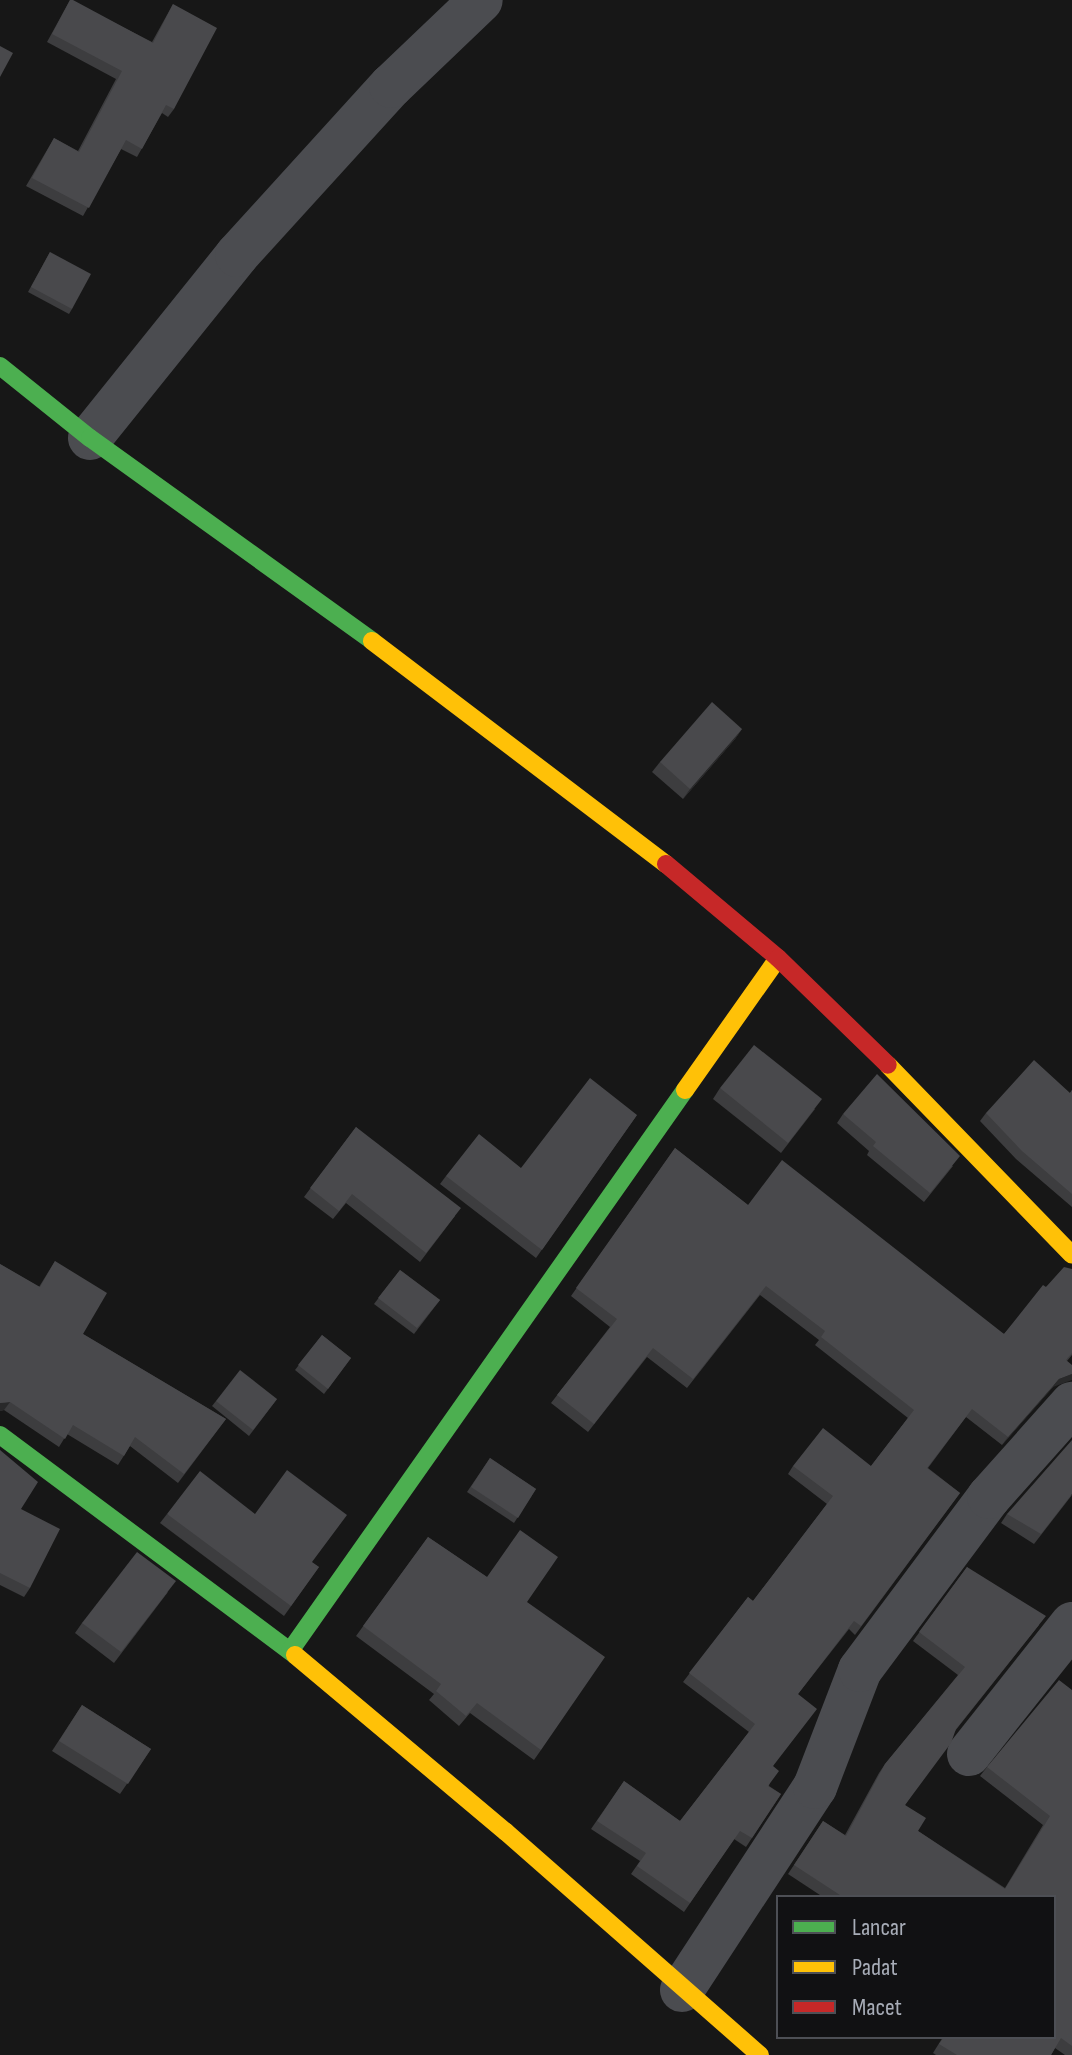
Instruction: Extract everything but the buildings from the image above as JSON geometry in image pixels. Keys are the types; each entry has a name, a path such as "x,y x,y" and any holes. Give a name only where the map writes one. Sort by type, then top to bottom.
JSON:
{"street":[{"path":"90,438 237,255 391,86 481,0"},
{"path":"0,366 90,438 450,697 647,848 778,958 938,1113 1072,1255"},
{"path":"290,1651 778,958"},
{"path":"682,1990 815,1787 860,1670 989,1497 1072,1404"},
{"path":"0,1435 290,1651 506,1832 682,1990 760,2055"},
{"path":"969,1754 1072,1624"}],"traffic: fast":[{"path":"0,366 90,438 372,641"},
{"path":"290,1651 685,1090"},
{"path":"0,1435 295,1655"}],"traffic: slow":[{"path":"372,641 666,864"},
{"path":"685,1090 778,958"},
{"path":"888,1065 1072,1255"},
{"path":"295,1655 506,1832 760,2055"}],"traffic: jam":[{"path":"666,864 778,958 888,1065"}]}
